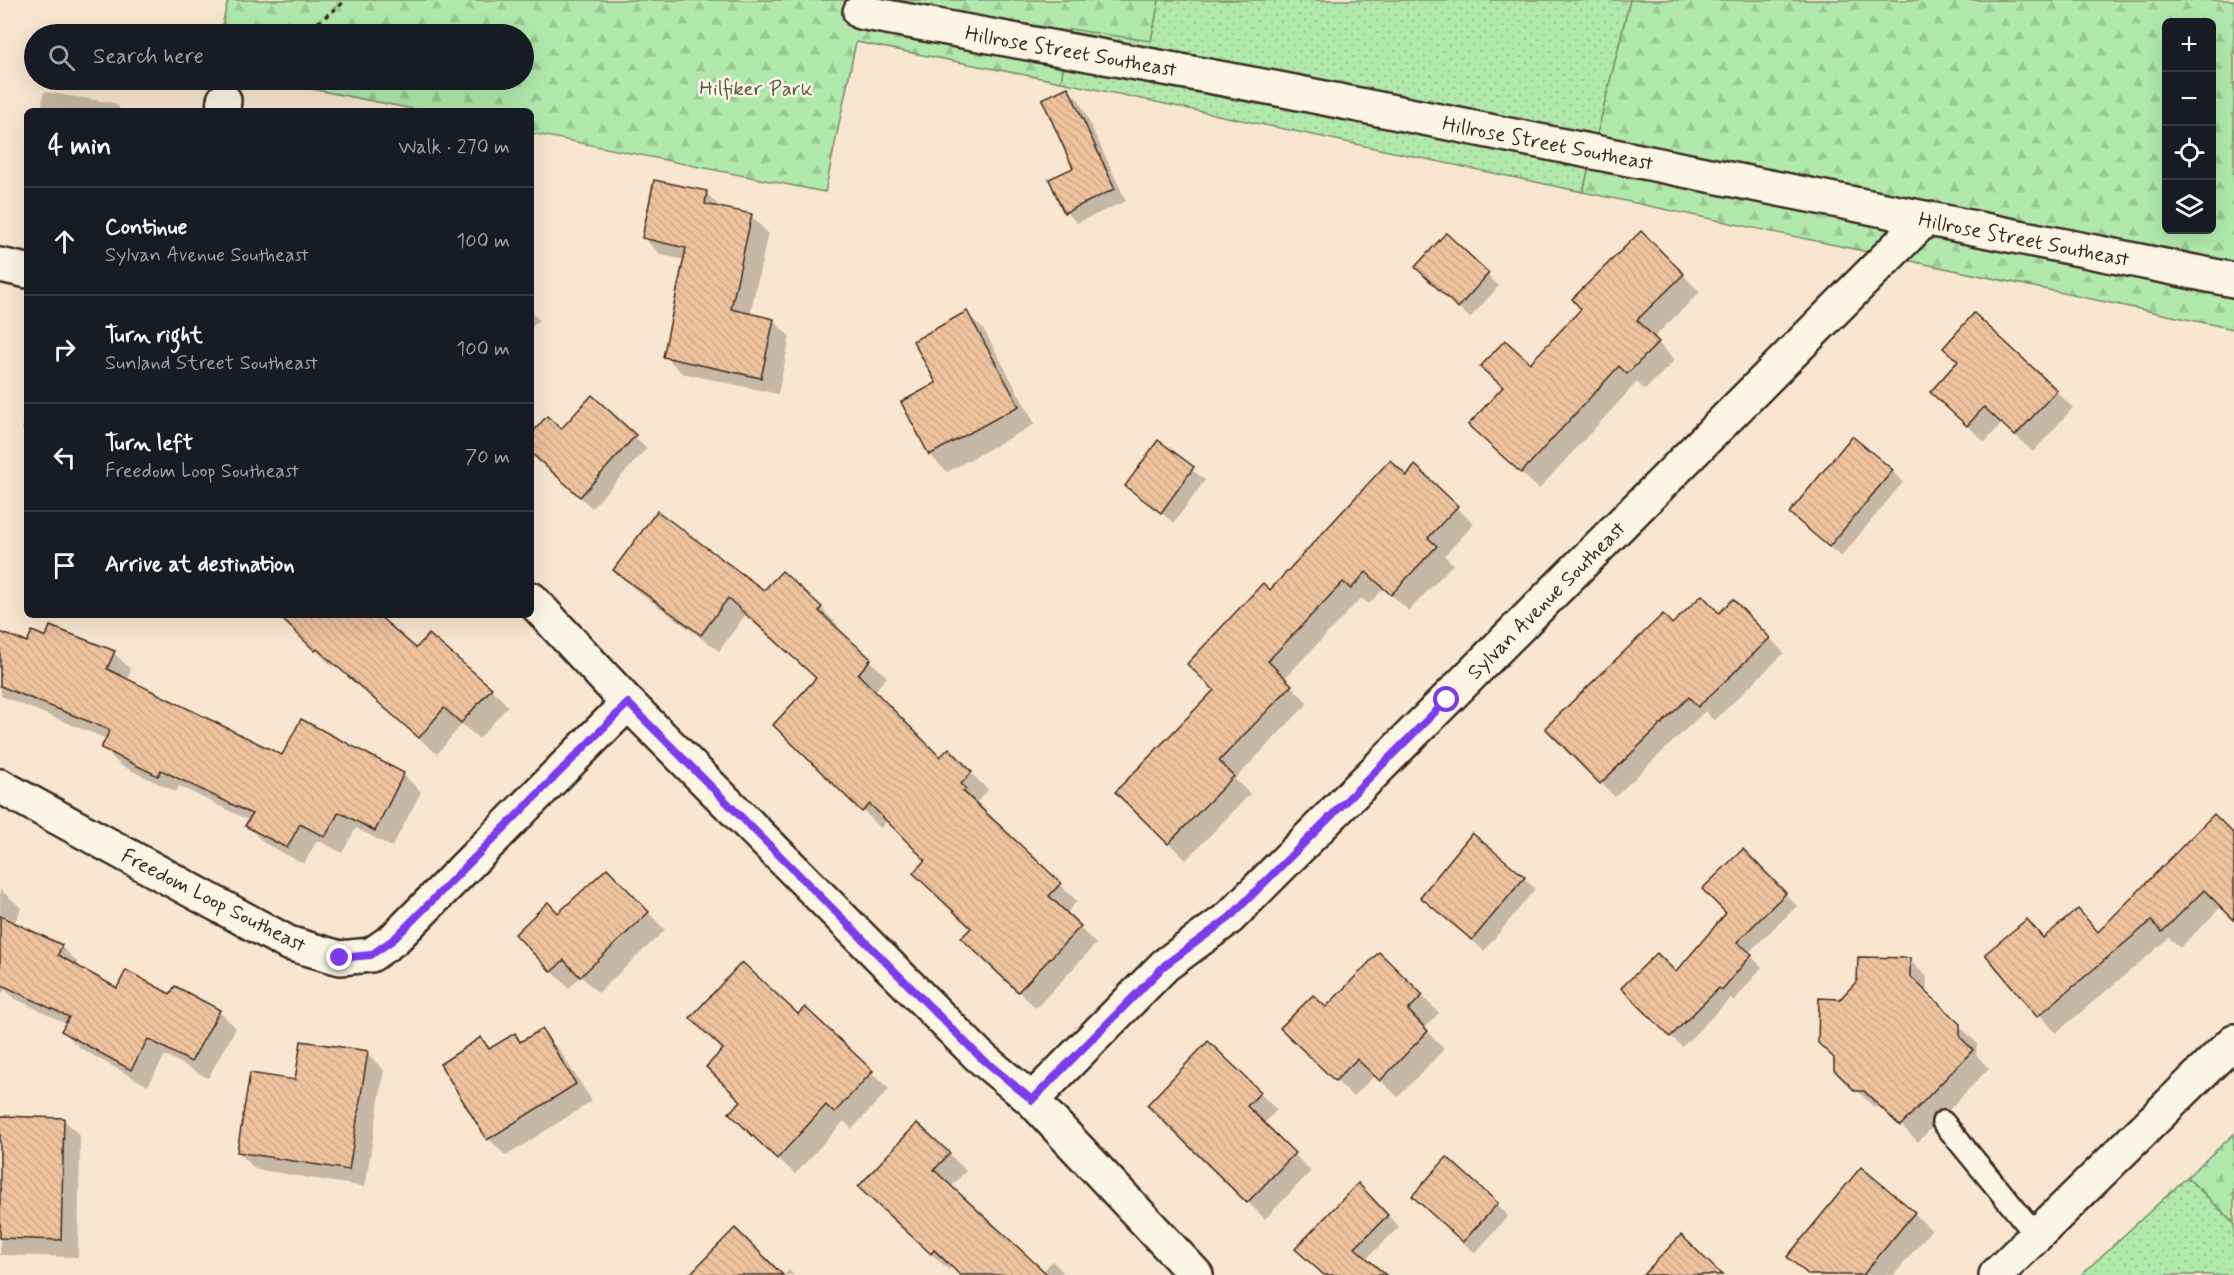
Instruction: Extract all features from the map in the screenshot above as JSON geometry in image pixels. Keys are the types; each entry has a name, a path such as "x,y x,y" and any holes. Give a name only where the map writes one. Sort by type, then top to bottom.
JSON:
{"street":[{"name":"Hillrose Street Southeast","path":"860,12 1284,90 2234,280"},
{"name":"Sylvan Avenue Southeast","path":"1032,1100 1165,965 1229,918 1925,219"},
{"path":"0,266 24,270"},
{"path":"534,602 628,703 971,1048 1032,1100 1196,1275"},
{"name":"Freedom Loop Southeast","path":"0,786 288,944 340,958 371,955 394,939 628,703"},
{"path":"1996,1275 2234,1041"}],"lane":[{"path":"1943,1122 2036,1235"}],"path":[{"path":"316,24 346,0"}],"green space":[{"name":"Hilfiker Park","path":"228,0 1159,0 1151,41 1069,29 1061,82 856,42 825,192 534,134 534,108 408,108 317,90 534,90 534,24 222,24"},
{"path":"1159,0 1630,0 1583,192 1061,82 1069,28 1151,40"},
{"path":"1630,0 2234,0 2234,329 1583,192"},
{"path":"2234,1134 2234,1223 2187,1177"},
{"path":"2187,1177 2234,1223 2234,1275 2081,1275"}],"building":[{"path":"1068,87 1115,189 1064,213 1049,179 1073,168 1042,99"},
{"path":"654,180 707,191 705,204 752,214 731,309 774,319 761,378 663,357 686,248 642,238"},
{"path":"1641,231 1684,274 1637,320 1659,342 1627,374 1619,366 1521,473 1468,425 1503,387 1480,367 1505,340 1530,363 1581,309 1572,299"},
{"path":"1446,233 1489,273 1458,308 1415,267"},
{"path":"967,311 1019,406 929,455 901,402 936,383 913,341"},
{"path":"1974,313 2057,390 2015,436 1984,407 1967,426 1930,392 1958,361 1943,348"},
{"path":"592,395 636,435 580,497 534,456 534,431 547,416 561,429"},
{"path":"1852,436 1893,470 1829,547 1789,513"},
{"path":"1158,440 1194,467 1161,513 1125,486"},
{"path":"1390,460 1407,476 1415,465 1458,506 1428,538 1437,546 1391,595 1366,572 1351,589 1343,582 1268,661 1292,685 1219,761 1234,776 1168,844 1115,792 1214,690 1187,664 1263,583 1270,590"},
{"path":"657,511 764,590 782,571 822,607 819,611 871,659 858,674 940,757 949,748 972,772 961,784 966,789 963,791 1061,883 1049,896 1081,926 1018,992 961,938 971,928 913,873 925,860 870,804 862,812 773,725 816,678 728,598 701,635 613,570"},
{"path":"1702,595 1719,613 1733,599 1770,638 1698,707 1689,697 1600,784 1545,728 1663,614 1672,624"},
{"path":"281,618 381,618 416,648 429,634 492,688 461,723 444,708 419,738 317,649 315,651"},
{"path":"50,626 115,651 107,669 282,755 301,719 404,773 375,831 339,812 325,837 300,824 287,848 245,826 252,814 161,770 158,776 101,748 110,730 0,686 0,632 27,642 32,631 46,637"},
{"path":"2214,814 2234,834 2234,920 2204,890 2162,932 2151,921 2037,1017 1985,954 2027,919 2043,938 2078,909 2098,932"},
{"path":"1472,833 1525,877 1472,940 1420,897"},
{"path":"1743,849 1786,893 1737,942 1752,954 1722,990 1719,988 1670,1037 1621,988 1657,953 1676,972 1726,913 1702,889"},
{"path":"607,868 649,912 580,977 564,960 551,972 515,934 548,902 558,913"},
{"path":"0,916 62,945 58,955 117,988 126,970 170,994 175,986 220,1010 191,1062 148,1039 131,1070 61,1031 69,1017 0,984"},
{"path":"1379,952 1423,995 1408,1010 1428,1031 1380,1081 1357,1059 1335,1081 1280,1028 1313,995 1326,1007"},
{"path":"1858,957 1910,958 1910,976 1960,1024 1960,1037 1973,1050 1900,1126 1864,1091 1855,1091 1834,1070 1834,1058 1818,1043 1819,998 1840,999 1857,981"},
{"path":"742,962 798,1014 805,1007 873,1071 834,1113 826,1105 777,1159 729,1113 741,1101 706,1067 723,1049 690,1018"},
{"path":"542,1029 576,1084 487,1140 440,1064 481,1037 489,1049 515,1033 520,1042"},
{"path":"301,1041 368,1051 349,1170 237,1152 250,1073 295,1080"},
{"path":"1208,1041 1261,1092 1247,1106 1295,1153 1247,1203 1147,1105"},
{"path":"0,1116 64,1118 61,1240 0,1238"},
{"path":"917,1123 950,1153 934,1170 1048,1275 960,1275 934,1250 931,1254 858,1187"},
{"path":"1447,1157 1498,1203 1463,1242 1412,1196"},
{"path":"1861,1167 1915,1212 1863,1275 1809,1275 1787,1257"},
{"path":"1358,1183 1388,1215 1355,1248 1386,1275 1324,1275 1295,1249"},
{"path":"735,1228 783,1275 689,1275"},
{"path":"1681,1235 1722,1275 1643,1275"}],"route":[{"path":"340,958 371,955 394,939 628,703 979,1056 1032,1100 1165,965 1229,918 1447,700"}]}
